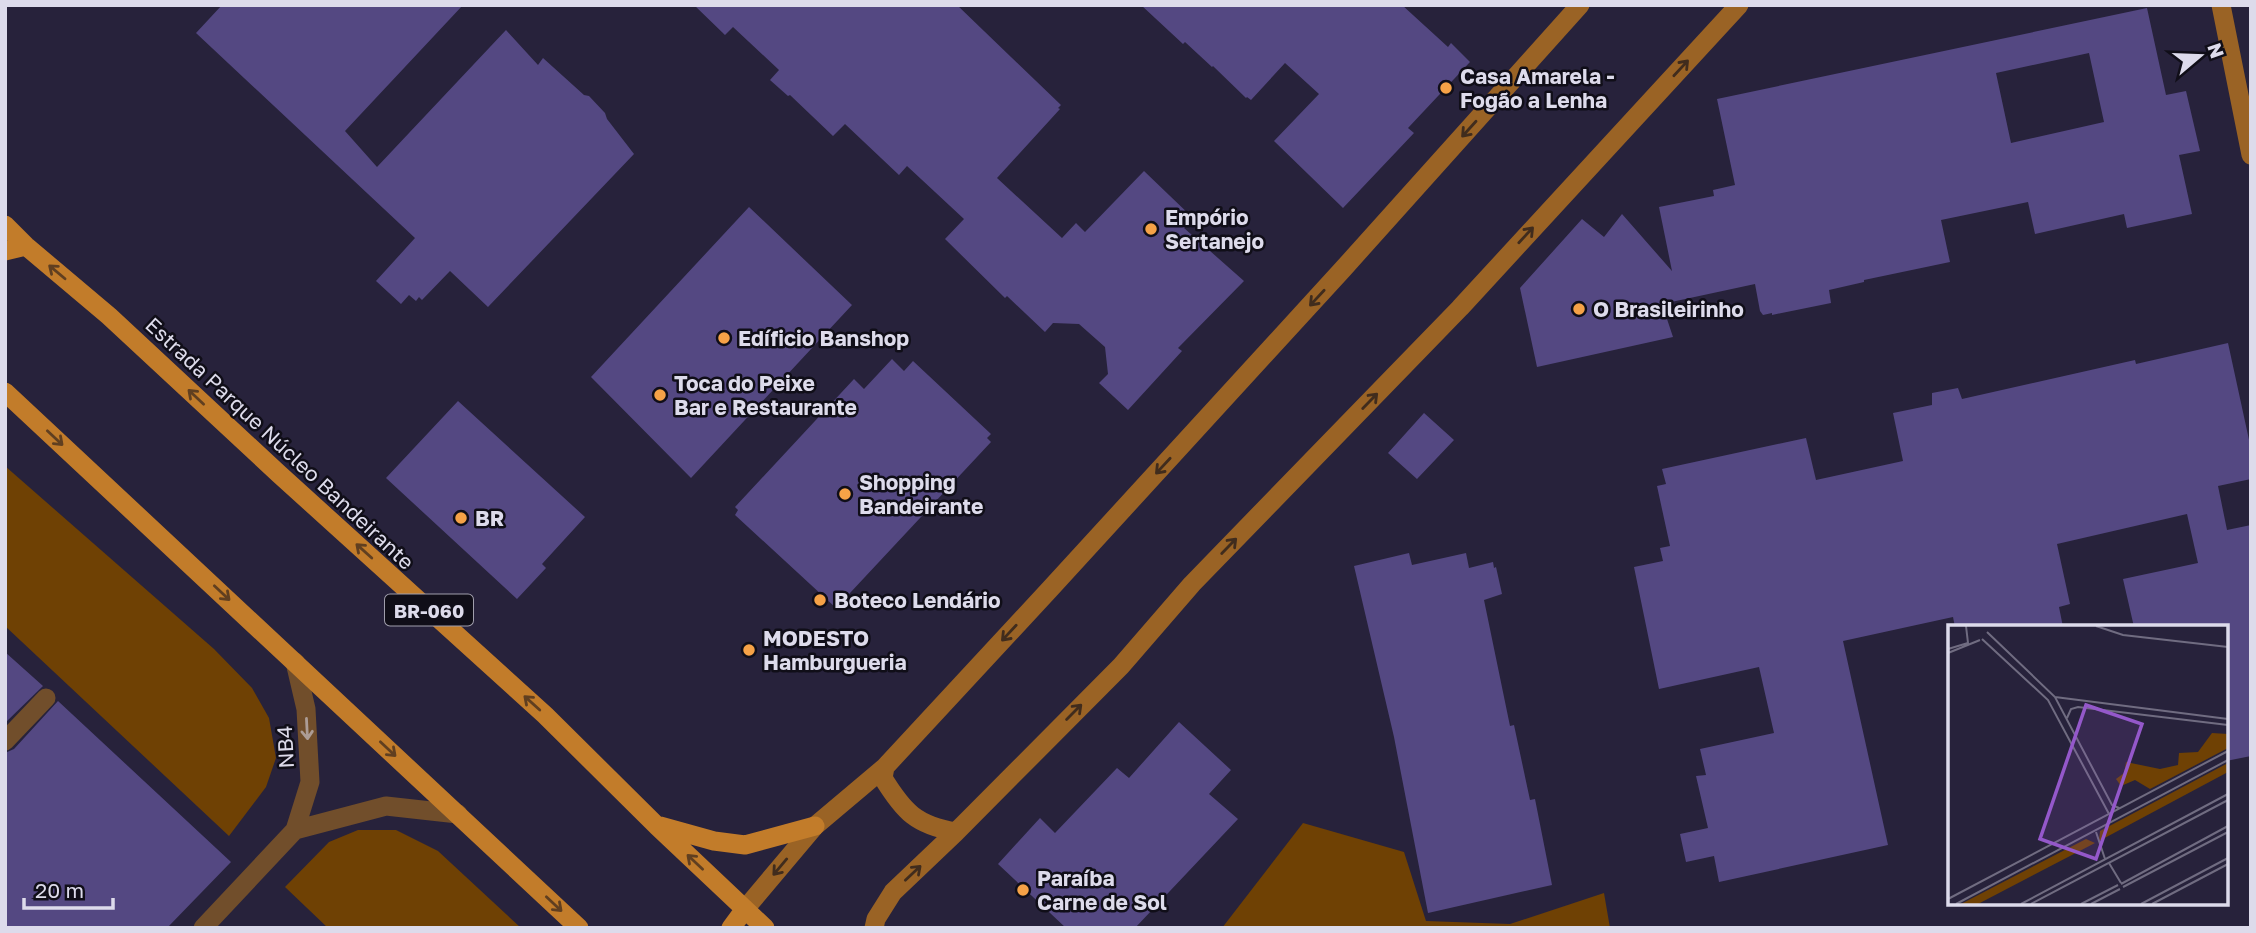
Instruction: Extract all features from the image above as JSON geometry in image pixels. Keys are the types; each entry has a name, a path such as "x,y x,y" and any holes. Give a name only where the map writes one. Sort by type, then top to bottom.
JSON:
{"highway":[{"name":"Estrada Parque Núcleo Bandeirante","path":"5,225 109,316 545,715 765,928"},
{"path":"5,251 26,246"},
{"path":"5,392 579,928"},
{"path":"657,826 714,841 746,845 815,826"},
{"path":"732,928 745,909"}],"main road":[{"path":"745,909 815,826 886,766 1343,270 1580,5"},
{"path":"2221,6 2251,155"},
{"path":"874,928 876,919 893,892 1121,666 1192,584 1460,308 1733,8"},
{"path":"886,766 883,778 910,814 925,824 956,832"}],"street":[{"name":"NB4","path":"203,928 295,830 310,782 306,709 295,662"},
{"path":"5,740 46,698"},
{"path":"295,830 386,806 458,814"}],"shaded area":[{"path":"5,466 214,649 252,688 269,718 276,758 266,787 229,836 5,626"},
{"path":"1303,823 1404,852 1426,921 1510,924 1604,893 1610,928 1222,928"},
{"path":"358,830 396,830 438,851 521,928 328,928 285,887 329,842"}],"building":[{"path":"222,5 463,5 345,131 377,167 506,30 538,65 543,58 584,95 589,96 605,113 634,154 488,307 450,271 422,300 419,297 416,301 409,295 401,304 376,281 415,238 196,33"},
{"path":"694,5 957,5 1061,105 997,178 1062,238 1076,223 1085,232 1144,171 1194,219 1184,228 1244,281 1178,348 1182,351 1128,410 1099,383 1108,374 1105,347 1079,324 1053,323 1045,332 1007,296 1005,298 945,239 964,219 907,166 899,175 845,124 833,136 770,80 779,70 733,27 725,35"},
{"path":"1141,5 1402,5 1448,47 1451,43 1470,62 1408,128 1414,133 1343,208 1274,141 1319,94 1285,63 1251,100 1246,98"},
{"path":"2147,8 2166,95 2186,91 2200,151 2179,155 2192,214 2127,228 2124,214 2035,234 2028,202 1941,220 1950,262 1829,290 1831,303 1772,315 1763,315 1760,311 1755,284 1662,304 1673,337 1537,367 1520,288 1582,219 1604,237 1622,214 1672,271 1659,207 1714,196 1713,190 1735,185 1717,99","holes":["2089,53 2104,122 2011,143 1996,73"]},
{"name":"Edíficio Banshop","path":"749,207 852,305 691,478 591,377"},
{"path":"2228,343 2251,449 2251,479 2218,486 2227,530 2251,525 2251,756 2228,761 2228,625 2134,625 2123,579 2198,563 2187,514 2057,544 2070,604 2059,607 2063,625 1955,625 1953,617 1843,641 1888,845 1719,882 1714,856 1686,862 1680,834 1708,828 1696,776 1706,775 1700,749 1774,733 1759,667 1659,689 1634,567 1663,561 1660,548 1670,546 1657,486 1666,484 1662,469 1806,438 1816,480 1903,461 1893,413 1932,405 1932,393 1958,388 1962,399 2135,360 2136,364"},
{"name":"Shopping Bandeirante","path":"892,359 904,371 913,361 991,434 987,438 991,442 836,608 735,515 738,510 735,507 854,379 864,389"},
{"path":"458,401 585,517 542,564 546,568 517,599 386,478"},
{"path":"1424,413 1454,440 1417,479 1388,453"},
{"path":"1409,553 1412,565 1466,553 1469,568 1493,562 1494,568 1496,567 1502,594 1484,600 1510,726 1514,725 1530,800 1535,799 1552,885 1428,913 1394,737 1354,566"},
{"path":"5,652 43,686 5,723"},
{"path":"58,701 231,862 167,928 5,928 5,753 14,749"},
{"path":"1179,722 1231,770 1209,794 1238,819 1135,928 1066,928 998,864 1040,818 1055,833 1117,768 1129,778"}],"place":[{"name":"Casa Amarela - Fogão a Lenha","path":"1446,88"},
{"name":"Empório Sertanejo","path":"1151,229"},
{"name":"O Brasileirinho","path":"1579,309"},
{"name":"Edíficio Banshop","path":"724,338"},
{"name":"Toca do Peixe Bar e Restaurante","path":"660,395"},
{"name":"Shopping Bandeirante","path":"845,494"},
{"name":"BR","path":"461,518"},
{"name":"Boteco Lendário","path":"820,600"},
{"name":"MODESTO Hamburgueria","path":"749,650"},
{"name":"Paraíba Carne de Sol","path":"1023,890"}]}
